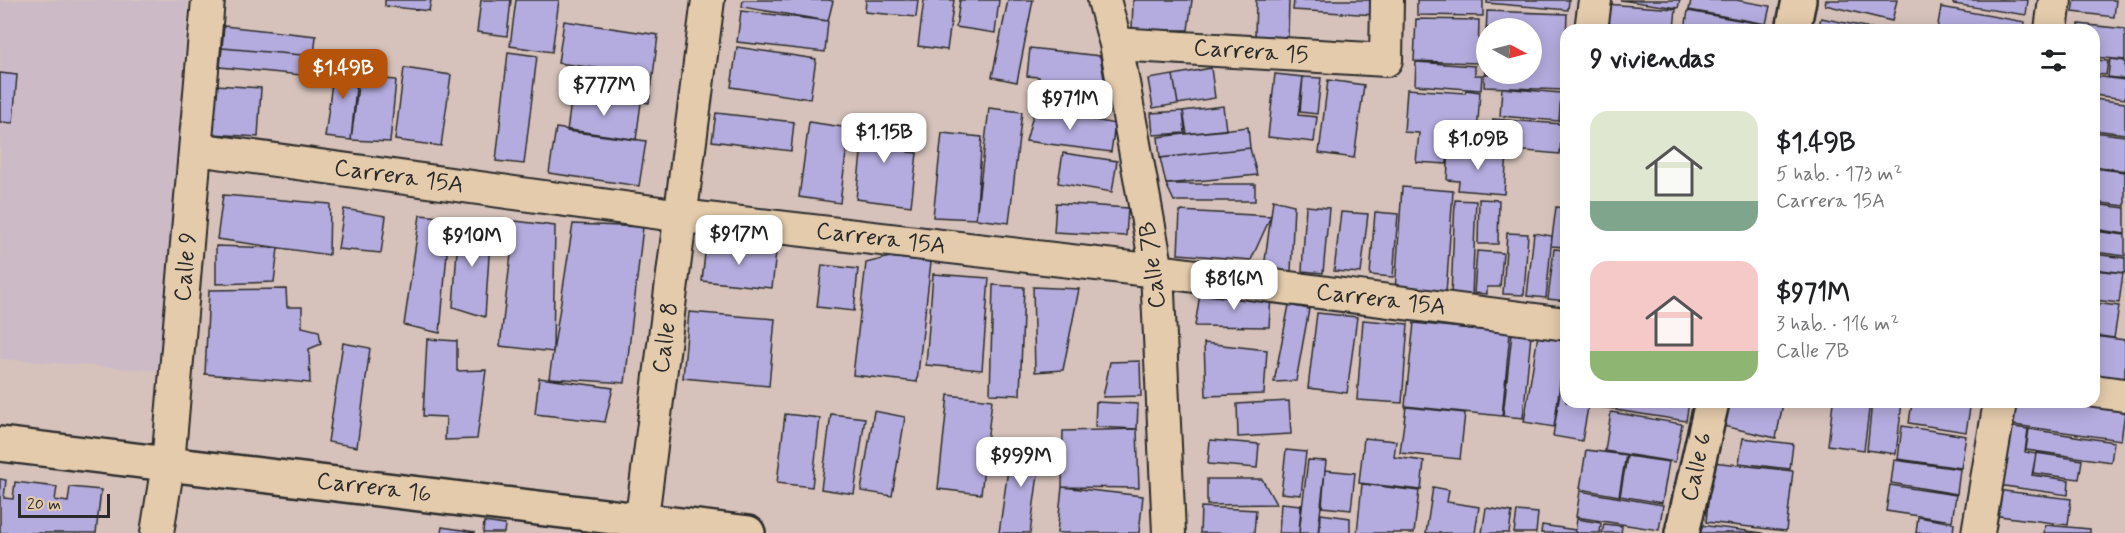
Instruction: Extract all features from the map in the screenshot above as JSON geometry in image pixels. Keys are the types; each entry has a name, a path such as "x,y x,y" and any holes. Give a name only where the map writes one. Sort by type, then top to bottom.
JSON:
{"street":[{"name":"Calle 9","path":"157,533 168,464 208,0"},
{"name":"Calle 8","path":"641,527 708,0"},
{"name":"Calle 7B","path":"1104,0 1116,44 1157,271 1169,533"},
{"name":"Carrera 15","path":"1116,44 1386,60 1387,0"},
{"path":"1592,24 1595,0"},
{"path":"1794,24 1799,0"},
{"path":"2052,24 2055,0"},
{"name":"Carrera 15A","path":"196,149 682,216 1157,271 1560,323"},
{"path":"2100,393 2125,395"},
{"name":"Calle 6","path":"1682,533 1711,408"},
{"path":"1978,533 1999,408"},
{"name":"Carrera 16","path":"0,444 641,527 748,533"}],"shaded area":[{"path":"0,0 188,0 160,371 0,359"}],"building":[{"path":"385,0 431,0 429,11 385,6"},
{"path":"481,0 511,0 507,36 477,32"},
{"path":"516,0 559,0 552,52 510,46"},
{"path":"743,0 833,1 828,21 742,7"},
{"path":"866,0 918,0 916,17 865,12"},
{"path":"924,0 954,0 947,50 918,46"},
{"path":"960,0 999,0 995,33 956,27"},
{"path":"1008,0 1033,0 1017,82 992,77"},
{"path":"1133,0 1192,0 1188,30 1132,30"},
{"path":"1256,0 1289,0 1288,37 1255,36"},
{"path":"1294,0 1377,0 1376,15 1293,10"},
{"path":"1417,0 1483,0 1483,16 1417,15"},
{"path":"1487,0 1569,0 1568,10 1487,3"},
{"path":"1620,0 1680,0 1678,8"},
{"path":"1691,0 1736,0 1770,6 1766,24 1689,10"},
{"path":"1826,0 1897,0 1892,21 1825,5"},
{"path":"1954,0 2028,0 2026,15 1953,4"},
{"path":"2075,0 2116,0 2114,17 2073,12"},
{"path":"1605,4 1676,9 1674,24 1603,23"},
{"path":"1941,7 2025,22 2025,24 1938,24"},
{"path":"741,11 828,21 825,52 737,42"},
{"path":"1487,11 1567,14 1567,24 1560,24 1560,90 1484,87 1484,84 1542,84 1542,18 1487,18"},
{"path":"1688,11 1761,24 1686,24"},
{"path":"1821,18 1850,24 1820,24"},
{"path":"1416,19 1476,20 1476,63 1414,61"},
{"path":"564,21 658,35 653,76 558,63"},
{"path":"224,26 316,36 314,56 222,48"},
{"path":"2100,26 2125,29 2125,60 2100,58"},
{"path":"737,47 816,59 810,99 731,87"},
{"path":"222,48 314,56 312,76 220,67"},
{"path":"1030,48 1100,56 1105,84 1101,116 1035,108 1039,77 1027,76"},
{"path":"508,52 537,56 524,164 496,161"},
{"path":"335,59 361,63 351,140 325,137"},
{"path":"2110,59 2125,61 2125,79 2108,77"},
{"path":"2100,60 2108,61 2106,75 2100,74"},
{"path":"1416,62 1475,66 1476,84 1481,84 1481,90 1415,85"},
{"path":"404,68 451,75 441,146 395,140"},
{"path":"1211,68 1215,98 1178,104 1173,75"},
{"path":"615,71 653,76 649,103 611,98"},
{"path":"0,73 17,75 13,123 0,122"},
{"path":"1275,74 1303,77 1298,115 1317,117 1314,142 1268,137"},
{"path":"1173,75 1178,104 1153,108 1148,79"},
{"path":"357,77 396,80 390,142 351,140"},
{"path":"1303,77 1321,78 1317,114 1300,112"},
{"path":"2100,77 2125,80 2125,99 2100,96"},
{"path":"1328,80 1364,85 1354,158 1319,153"},
{"path":"216,85 261,88 258,137 213,134"},
{"path":"1502,88 1560,93 1559,121 1500,116"},
{"path":"1407,89 1480,92 1477,136 1449,133 1447,164 1416,162 1419,133 1404,132"},
{"path":"572,94 641,103 636,140 567,131"},
{"path":"2100,100 2125,103 2125,134 2100,131"},
{"path":"1223,106 1226,130 1187,134 1183,111"},
{"path":"989,108 1022,112 1009,223 976,219"},
{"path":"1035,108 1115,124 1111,152 1026,141"},
{"path":"1183,111 1185,133 1153,135 1151,113"},
{"path":"716,113 794,122 791,151 712,141"},
{"path":"1493,119 1560,124 1560,154 1491,148"},
{"path":"809,122 849,128 840,203 799,197"},
{"path":"851,122 911,129 908,152 917,153 911,206 856,199 862,145 849,143"},
{"path":"1248,127 1250,148 1160,158 1158,137"},
{"path":"556,128 646,141 639,186 549,173"},
{"path":"942,133 982,137 976,219 933,217"},
{"path":"2100,133 2125,136 2125,171 2100,167"},
{"path":"1250,148 1257,175 1166,184 1160,158"},
{"path":"1449,149 1507,153 1504,194 1458,190 1459,181 1447,180"},
{"path":"1063,153 1117,161 1112,192 1058,183"},
{"path":"2100,169 2125,172 2125,206 2100,203"},
{"path":"1166,184 1255,184 1255,201 1174,201"},
{"path":"1402,187 1453,191 1446,294 1395,291"},
{"path":"223,195 330,204 329,255 217,239"},
{"path":"1479,199 1499,200 1498,244 1478,244"},
{"path":"1273,200 1294,205 1291,272 1264,268"},
{"path":"1455,200 1476,201 1472,296 1451,295"},
{"path":"1056,203 1128,208 1126,236 1054,232"},
{"path":"2100,205 2125,208 2125,234 2100,230"},
{"path":"1306,206 1329,208 1323,273 1302,271"},
{"path":"1556,207 1560,207 1560,247 1551,246"},
{"path":"344,209 386,216 381,253 338,249"},
{"path":"1180,211 1271,216 1251,260 1178,254"},
{"path":"1341,212 1368,214 1361,273 1334,271"},
{"path":"1375,212 1398,214 1393,277 1370,275"},
{"path":"420,215 450,218 440,333 404,325"},
{"path":"459,221 491,226 485,317 453,307"},
{"path":"515,221 555,226 553,352 500,346"},
{"path":"573,224 643,227 625,383 549,378"},
{"path":"2100,232 2125,235 2125,256 2100,253"},
{"path":"1507,233 1528,234 1524,295 1503,294"},
{"path":"1534,233 1552,236 1546,298 1527,296"},
{"path":"706,244 776,252 772,288 702,281"},
{"path":"216,246 278,248 274,282 216,284"},
{"path":"1554,249 1560,250 1560,300 1548,299"},
{"path":"1477,251 1503,253 1500,287 1487,287 1487,294 1474,293"},
{"path":"2100,255 2125,258 2125,273 2100,270"},
{"path":"890,257 931,262 917,382 853,375 866,263"},
{"path":"822,265 858,269 854,311 817,307"},
{"path":"2100,271 2123,273 2119,303 2100,301"},
{"path":"933,274 989,278 982,370 926,365"},
{"path":"993,285 1024,287 1020,395 990,394"},
{"path":"1033,287 1079,289 1063,370 1035,372"},
{"path":"286,289 287,307 302,307 302,327 319,331 321,344 309,349 310,383 205,374 209,290"},
{"path":"1200,294 1271,296 1269,327 1195,326"},
{"path":"2100,304 2119,306 2114,338 2100,336"},
{"path":"1289,305 1309,309 1296,381 1274,382"},
{"path":"689,312 775,319 769,386 683,378"},
{"path":"1317,313 1357,317 1347,393 1308,388"},
{"path":"1363,320 1408,324 1402,403 1357,400"},
{"path":"1414,323 1510,333 1502,416 1405,406"},
{"path":"1512,333 1531,335 1523,418 1503,416"},
{"path":"1538,335 1560,339 1560,384 1554,427 1524,422"},
{"path":"2100,337 2125,340 2125,393 2100,390"},
{"path":"427,339 457,341 457,371 486,370 477,439 445,440 446,417 423,416"},
{"path":"343,343 370,348 357,447 328,442"},
{"path":"1204,343 1267,350 1264,394 1206,396"},
{"path":"1140,361 1141,396 1103,397 1110,362"},
{"path":"539,378 613,388 605,422 535,414"},
{"path":"1560,392 1560,408 1588,408 1582,441 1553,436"},
{"path":"948,395 992,400 981,494 938,489"},
{"path":"1289,401 1291,434 1238,437 1237,404"},
{"path":"1096,402 1138,404 1137,429 1095,427"},
{"path":"1406,407 1465,413 1460,459 1400,453"},
{"path":"1616,408 1688,408 1686,421 1616,410"},
{"path":"1727,408 1782,408 1776,438 1723,426"},
{"path":"1832,408 1869,408 1864,450 1828,445"},
{"path":"1871,408 1901,408 1896,454 1867,450"},
{"path":"1911,408 1970,408 1966,432 1909,423"},
{"path":"2009,408 2097,408 2125,412 2121,440 2007,424"},
{"path":"874,411 905,417 892,496 861,491"},
{"path":"1611,412 1682,424 1675,462 1605,451"},
{"path":"785,414 820,418 812,487 777,483"},
{"path":"831,414 865,418 854,494 821,489"},
{"path":"1902,426 1966,436 1961,468 1898,459"},
{"path":"2006,426 2028,429 2025,452 2036,454 2032,475 2069,480 2068,495 1998,485"},
{"path":"1137,429 1139,488 1062,487 1063,431"},
{"path":"2029,429 2114,442 2111,462 2026,450"},
{"path":"1364,438 1396,441 1394,457 1424,461 1421,490 1359,483"},
{"path":"1743,438 1793,444 1790,469 1739,463"},
{"path":"1210,440 1259,444 1257,468 1208,464"},
{"path":"1012,441 1042,445 1030,533 999,533"},
{"path":"1286,450 1306,452 1301,495 1281,493"},
{"path":"1586,450 1626,455 1619,496 1580,489"},
{"path":"2036,453 2082,460 2079,479 2033,473"},
{"path":"1627,456 1669,462 1662,503 1620,496"},
{"path":"1308,460 1326,461 1318,533 1299,533"},
{"path":"1894,460 1960,469 1957,494 1891,483"},
{"path":"1712,462 1793,471 1786,531 1706,522"},
{"path":"1325,470 1355,473 1351,510 1322,507"},
{"path":"0,479 6,480 4,498 13,499 15,482 57,487 55,500 68,502 70,487 101,490 96,533 0,533"},
{"path":"1207,479 1262,479 1276,504 1207,505"},
{"path":"1362,484 1419,491 1414,533 1357,533"},
{"path":"1890,485 1956,495 1952,521 1886,511"},
{"path":"1062,487 1143,496 1139,533 1057,533"},
{"path":"1433,487 1449,490 1447,502 1479,507 1475,533 1426,533"},
{"path":"1996,490 2071,499 2068,525 1992,515"},
{"path":"1580,491 1663,505 1659,530 1576,517"},
{"path":"1281,503 1301,505 1299,533 1279,533"},
{"path":"1201,507 1256,510 1254,533 1200,533"},
{"path":"1486,508 1512,512 1509,533 1482,533"},
{"path":"1517,511 1538,513 1536,533 1514,533"},
{"path":"1321,514 1350,518 1350,533 1320,533"},
{"path":"1918,517 1954,523 1953,533 1916,533"},
{"path":"1577,519 1601,523 1600,533 1575,533"},
{"path":"484,522 505,525 504,533 483,533"},
{"path":"1604,524 1622,526 1621,533 1602,533"},
{"path":"1542,525 1575,530 1575,533 1541,533"},
{"path":"1700,525 1763,533 1699,533"},
{"path":"2045,525 2090,529 2090,533 2044,533"},
{"path":"442,527 475,532 475,533 441,533"}]}
